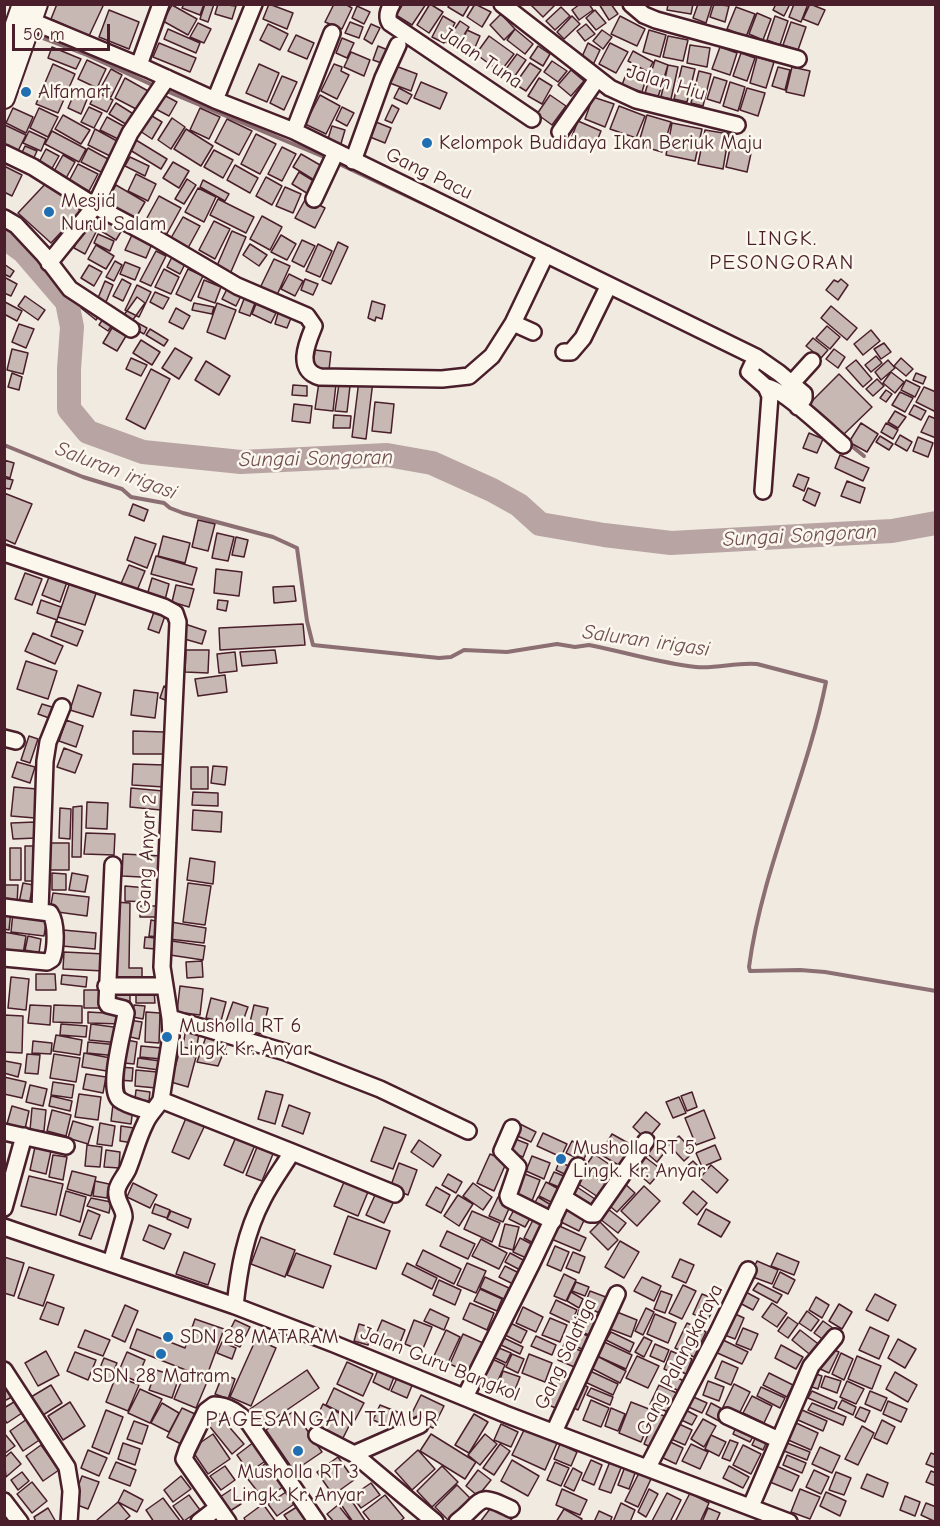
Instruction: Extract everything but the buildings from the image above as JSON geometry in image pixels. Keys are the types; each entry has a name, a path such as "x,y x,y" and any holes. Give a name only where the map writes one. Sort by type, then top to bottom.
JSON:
{"main road":[{"path":"4,58 22,23"},
{"path":"4,98 22,23"}],"street":[{"path":"139,65 160,4"},
{"path":"215,100 254,4"},
{"name":"Jalan Hiu","path":"502,4 610,88 636,100 737,125"},
{"path":"631,4 644,15 656,20 798,58"},
{"name":"Jalan Tuna","path":"386,7 390,23 532,119"},
{"name":"Gang Pacu","path":"22,23 139,65 161,86 215,100 294,131 333,158 353,161 543,260 779,373 804,394 800,403"},
{"path":"294,131 332,33"},
{"path":"353,161 383,78 398,45"},
{"path":"560,132 597,78"},
{"path":"50,263 95,206 130,133 161,86"},
{"path":"4,153 33,167 95,206 237,286 307,316 314,326 308,340 306,367 314,375 321,377 442,379 469,376 492,356 513,323 543,260"},
{"path":"314,199 333,158"},
{"path":"4,218 16,225 50,263 65,284 78,296 131,329"},
{"path":"564,352 571,352 584,338 606,290"},
{"path":"513,323 533,332"},
{"path":"792,383 812,361"},
{"path":"753,362 750,375 766,387 770,396 763,491"},
{"path":"766,387 772,387 800,403 843,445"},
{"name":"Gang Anyar 2","path":"4,553 164,607 175,613 178,622 162,967 171,1036 156,1106 118,1187 118,1202 123,1218 111,1263"},
{"path":"43,911 45,761 48,742 62,707"},
{"path":"113,865 106,986 107,1003 124,1009 126,1012 117,1058 115,1093 119,1100 156,1106 292,1152 395,1194"},
{"path":"4,907 43,911 53,919 54,950 52,959 44,962 4,958"},
{"path":"106,986 165,986"},
{"path":"170,1018 285,1052 381,1089 468,1131"},
{"path":"512,1128 502,1151 518,1167 508,1194 509,1199 553,1221"},
{"path":"4,1132 66,1146"},
{"path":"4,1208 24,1136"},
{"path":"564,1197 590,1214 595,1214 646,1141"},
{"path":"235,1306 238,1276 249,1230 263,1199 292,1152"},
{"path":"465,1396 553,1221 578,1166"},
{"name":"Jalan Guru Bangkol","path":"4,1227 235,1306 554,1432 789,1521"},
{"name":"Gang Palangkaraya","path":"648,1467 748,1270"},
{"name":"Gang Salatiga","path":"554,1432 617,1294"},
{"path":"751,1506 811,1365 836,1337"},
{"path":"4,1370 67,1467 71,1491 69,1521"},
{"path":"228,1521 217,1508 184,1456 210,1408 219,1405 238,1413 249,1423 317,1521"},
{"path":"727,1416 779,1440"},
{"path":"354,1454 420,1425"},
{"path":"317,1435 354,1454 435,1521"},
{"path":"458,1521 485,1498 511,1509"},
{"path":"4,1501 20,1521"},
{"path":"199,1521 217,1508"}],"waterway":[{"name":"Saluran irigasi","path":"32,34 87,55 157,87"},
{"name":"Saluran irigasi","path":"164,90 329,159"},
{"name":"Saluran irigasi","path":"335,162 473,227"},
{"name":"Sungai Songoran","path":"4,237 24,252 67,302 72,327 69,409 88,432 143,452 241,462 387,455 432,463 492,490 519,505 540,524 671,543 892,531 936,523"},
{"name":"Saluran irigasi","path":"512,246 540,260"},
{"name":"Saluran irigasi","path":"848,443 864,456"},
{"name":"Saluran irigasi","path":"4,445 83,477 122,489 131,497 164,503 183,513 273,537 297,548 307,621 313,645 439,658 451,657 464,650 507,652 557,644 575,647 589,645 696,667 757,664 826,682 808,753 764,895 755,931 750,971 825,972 936,991"}],"place":[{"name":"Alfamart","path":"26,92"},
{"name":"Kelompok Budidaya Ikan Beriuk Maju","path":"427,143"},
{"name":"Mesjid Nurul Salam","path":"49,212"},
{"name":"Musholla RT 6 Lingk. Kr. Anyar","path":"167,1037"},
{"name":"Musholla RT 5 Lingk. Kr. Anyar","path":"561,1159"},
{"name":"SDN 28 MATARAM","path":"168,1337"},
{"name":"SDN 28 Matram","path":"161,1354"},
{"name":"Musholla RT 3 Lingk. Kr. Anyar","path":"298,1451"}],"district":[{"name":"LINGK. PESONGORAN","path":"782,251"},
{"name":"PAGESANGAN TIMUR","path":"322,1420"}]}
